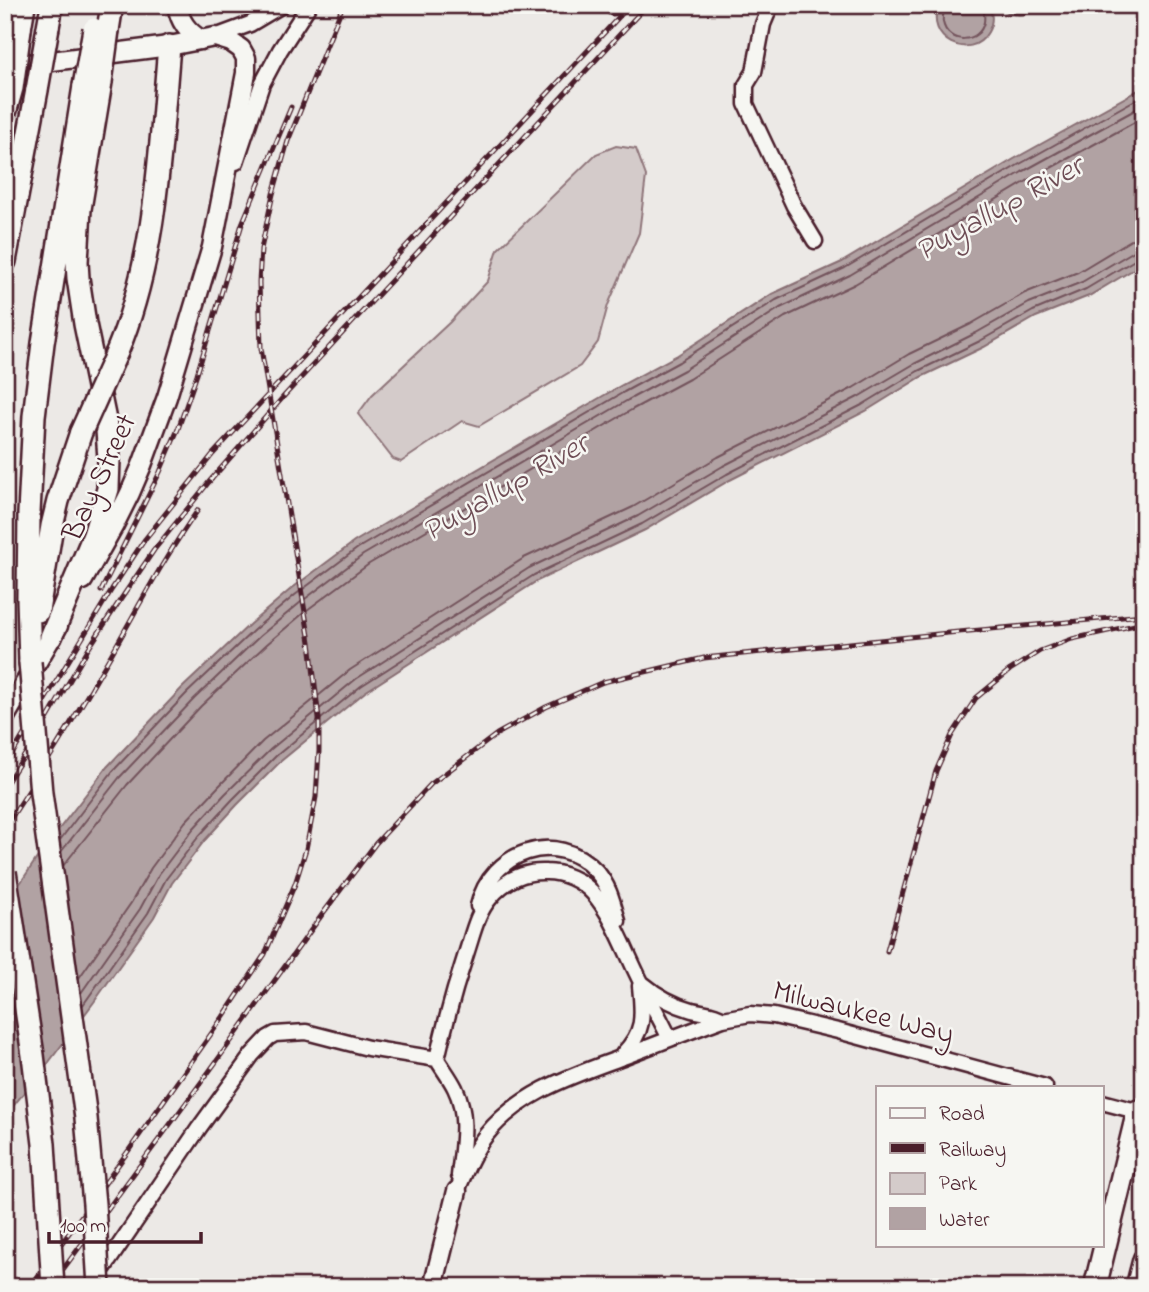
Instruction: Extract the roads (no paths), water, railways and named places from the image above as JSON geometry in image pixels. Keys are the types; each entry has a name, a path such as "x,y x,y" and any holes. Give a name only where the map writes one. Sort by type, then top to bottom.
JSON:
{"highway":[{"path":"5,113 12,88 24,5"},
{"path":"5,261 52,5"},
{"path":"97,5 101,30"},
{"path":"51,637 94,535 108,482 110,459 107,430 85,324 77,262 93,84 101,30 112,5"},
{"path":"30,662 58,501 80,432 117,352 139,284 152,224 169,46"},
{"path":"93,84 43,343 34,416 28,598 30,662 41,793 86,1118 99,1287"},
{"path":"5,872 44,1144 53,1287"},
{"path":"1095,1287 1141,1112"}],"main road":[{"path":"175,5 181,22 192,34 208,38"},
{"path":"169,46 175,5"},
{"path":"5,66 169,46 208,38"},
{"name":"Bay Street","path":"5,717 114,525 142,466 174,375 212,247 246,73 245,53 237,46 208,38"},
{"path":"433,1287 457,1192"}],"street":[{"path":"208,38 255,22 282,5"},
{"name":"Bay Street","path":"212,247 243,138 262,84 280,50 310,5"},
{"path":"771,5 762,24 754,72 746,85 747,104 794,206 815,242"},
{"path":"437,1059 483,890 499,868 521,853 558,850 587,863 602,879 609,892 626,949"},
{"path":"477,920 490,898 512,878 541,871 560,873 578,881 593,893 604,909 670,1039"},
{"path":"640,981 668,1001 694,1011 715,1014 723,1019"},
{"path":"619,1058 633,1043 643,1015 640,981"},
{"name":"Milwaukee Way","path":"457,1192 473,1155 487,1134 515,1107 531,1096 619,1058 723,1019 750,1014 774,1016 838,1031 1041,1086"},
{"path":"91,1287 252,1055 275,1034 306,1032 368,1048 437,1059 454,1086 462,1109 463,1140 457,1192"},
{"path":"1104,1103 1141,1112"}],"water":[{"path":"939,5 989,5 992,19 988,32 971,46 951,43 943,37 938,28 936,17"},
{"path":"998,5 1041,5 1019,15"},
{"name":"Puyallup River","path":"1144,87 1144,263 1089,296 1036,317 984,347 921,377 866,411 730,480 645,530 537,581 365,692 281,761 205,840 172,883 154,917 94,1002 5,1116 5,906 39,855 107,767 182,688 250,624 354,542 676,356 772,294 842,262 1014,159"}],"railway":[{"path":"30,1287 265,954 295,884 306,849 316,797 319,719 310,642 261,348 259,282 261,249 288,141 343,5"},
{"path":"5,766 145,539 213,454 630,5"},
{"path":"5,785 121,599 154,550 209,482 285,395 647,5"},
{"path":"101,591 160,472 178,429 242,224 291,107"},
{"path":"5,827 60,741 198,510"},
{"path":"50,1287 376,843 431,784 497,734 546,707 603,682 704,658 1144,615"},
{"path":"887,951 936,771 952,735 976,698 1010,670 1040,651 1072,639 1144,623"}]}
